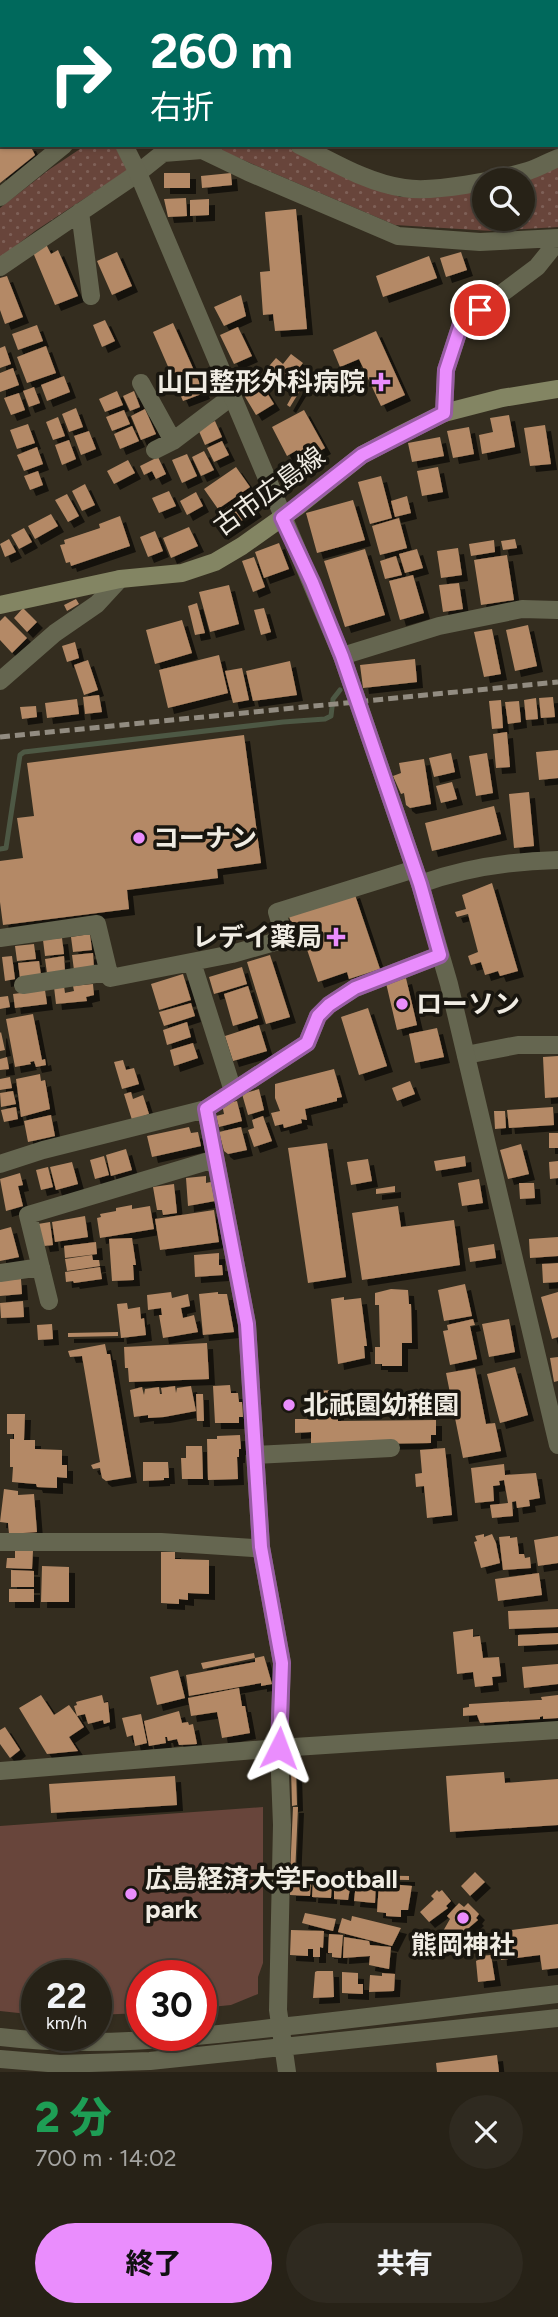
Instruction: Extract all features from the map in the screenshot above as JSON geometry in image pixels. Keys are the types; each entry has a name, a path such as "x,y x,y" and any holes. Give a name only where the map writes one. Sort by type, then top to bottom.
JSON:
{"main road":[{"name":"古市広島線","path":"0,605 120,579 182,573 215,562 282,518 362,455 444,413 502,398 558,389"}],"street":[{"path":"0,197 62,147"},
{"path":"125,147 342,656 417,876 466,1055 558,1445"},
{"path":"303,147 366,177 405,188 450,186 529,171 558,158"},
{"path":"0,267 163,153 202,150 398,236 480,242 558,239"},
{"path":"80,212 91,296"},
{"path":"444,413 446,370 461,324 537,267 558,239"},
{"path":"141,383 173,441"},
{"path":"155,450 173,441 231,397"},
{"path":"0,681 55,633 97,604 120,579"},
{"path":"342,656 439,626 522,609 558,610"},
{"path":"0,938 97,924 110,978 232,954 285,939 277,912 417,876 448,874 524,860 558,860"},
{"path":"0,1164 43,1150 206,1109 307,1043 318,1016 329,1005 355,988 440,955"},
{"path":"192,962 233,1091"},
{"path":"23,985 108,972"},
{"path":"466,1055 518,1045 558,1045"},
{"path":"206,1109 247,1324 261,1547 282,1663 278,2010 287,2072"},
{"path":"49,1301 28,1214 215,1159"},
{"path":"0,1273 41,1267"},
{"path":"255,1455 391,1447"},
{"path":"0,1542 161,1542 261,1547"},
{"path":"0,1771 279,1748 558,1730"},
{"path":"0,2037 40,2042 89,2043 167,2040 558,1994"},
{"path":"0,2059 60,2064 150,2061 558,2018"}],"shaded area":[{"path":"83,147 115,147 128,170 35,231 0,258 0,208"},
{"path":"213,147 286,147 400,197 472,189 472,230 395,225"},
{"path":"558,164 558,227 535,228 535,175"},
{"name":"広島経済大学Football park","path":"263,1807 263,1963 258,1977 258,1994 231,2005 217,2006 217,1960 126,1960 126,2014 112,2014 112,1960 21,1960 21,2013 0,2011 0,1826"}],"building":[{"path":"0,147 31,147 35,155 0,183"},
{"path":"164,173 190,173 190,188 164,188"},
{"path":"231,173 232,185 202,188 201,176"},
{"path":"186,198 187,216 168,217 164,199"},
{"path":"209,199 209,215 190,216 190,200"},
{"path":"296,209 307,329 275,331 273,314 263,315 260,272 270,271 265,212"},
{"path":"46,244 51,254 58,250 78,296 55,305 32,250"},
{"path":"117,252 132,286 112,295 97,261"},
{"path":"461,252 467,270 446,277 440,258"},
{"path":"429,256 437,278 383,297 376,276"},
{"path":"7,276 23,317 5,324 0,310 0,278"},
{"path":"241,295 246,316 224,326 214,307"},
{"path":"105,320 115,341 102,347 93,325"},
{"path":"173,323 204,393 183,401 153,332"},
{"path":"37,325 43,341 18,350 12,334"},
{"path":"238,327 252,356 234,364 220,335"},
{"path":"376,331 405,395 381,406 359,359 340,367 333,350"},
{"path":"5,346 11,364 0,368 0,348"},
{"path":"46,346 56,373 27,383 17,357"},
{"path":"291,354 303,363 283,387 264,372 276,358 283,364"},
{"path":"13,368 19,385 0,392 0,373"},
{"path":"254,372 274,404 256,415 241,390 244,388 240,382"},
{"path":"64,376 70,392 47,401 41,385"},
{"path":"34,387 40,403 29,407 23,391"},
{"path":"297,387 301,389 290,407 287,405"},
{"path":"117,391 123,405 105,412 99,399"},
{"path":"134,391 140,407 130,411 123,396"},
{"path":"19,393 25,410 11,415 4,398"},
{"path":"76,408 83,427 69,432 62,414"},
{"path":"145,409 156,434 141,440 131,416"},
{"path":"124,410 130,424 112,431 106,417"},
{"path":"304,410 325,448 302,461 297,450 287,456 272,427"},
{"path":"509,415 515,447 482,454 479,435 493,432 490,418"},
{"path":"58,417 65,436 53,440 46,422"},
{"path":"215,421 222,437 205,445 198,429"},
{"path":"28,424 35,443 17,449 10,430"},
{"path":"545,425 551,464 530,466 524,428"},
{"path":"132,426 139,441 120,449 114,434"},
{"path":"469,427 474,454 453,458 447,431"},
{"path":"89,431 96,449 81,455 74,436"},
{"path":"440,437 444,456 412,462 408,443"},
{"path":"69,440 76,459 62,465 55,445"},
{"path":"222,441 229,455 214,462 207,448"},
{"path":"37,447 43,464 24,471 17,455"},
{"path":"204,451 214,470 201,476 192,457"},
{"path":"187,454 197,476 182,483 172,460"},
{"path":"158,457 166,474 156,479 152,471 144,475 140,466"},
{"path":"128,460 135,473 114,484 107,471"},
{"path":"236,467 250,487 218,509 204,489"},
{"path":"438,467 443,492 422,496 417,471"},
{"path":"38,471 43,485 30,490 24,476"},
{"path":"381,476 392,518 370,524 358,482"},
{"path":"85,484 95,505 82,511 72,491"},
{"path":"169,491 176,506 159,513 152,498"},
{"path":"196,492 203,506 187,515 180,501"},
{"path":"67,494 79,516 68,522 55,500"},
{"path":"245,495 256,511 222,534 211,519"},
{"path":"407,496 411,513 395,517 391,501"},
{"path":"353,500 365,540 317,553 306,513"},
{"path":"51,514 58,526 35,539 28,526"},
{"path":"120,516 130,546 71,566 70,562 66,563 60,545 65,544 64,540 100,528 99,524"},
{"path":"399,518 407,548 380,555 372,526"},
{"path":"189,527 198,546 171,558 163,538"},
{"path":"24,528 32,542 19,549 11,535"},
{"path":"155,531 163,551 148,557 140,537"},
{"path":"9,539 16,552 5,557 0,544"},
{"path":"515,539 517,548 503,550 501,541"},
{"path":"494,540 495,552 471,556 469,544"},
{"path":"279,543 289,569 264,578 255,552"},
{"path":"458,548 462,575 441,578 437,551"},
{"path":"365,549 385,615 345,627 324,561"},
{"path":"417,549 423,568 405,573 399,554"},
{"path":"507,555 514,600 481,605 474,560"},
{"path":"396,556 402,575 385,579 380,561"},
{"path":"254,557 265,587 253,592 242,561"},
{"path":"413,575 424,613 400,620 389,581"},
{"path":"459,583 463,609 443,612 439,585"},
{"path":"229,585 239,624 210,632 199,592"},
{"path":"76,599 79,604 67,611 64,605"},
{"path":"197,603 205,633 195,635 188,606"},
{"path":"23,608 37,622 27,632 14,618"},
{"path":"264,608 271,632 261,635 254,610"},
{"path":"5,616 27,638 12,653 0,640 0,621"},
{"path":"182,620 192,653 155,664 146,630"},
{"path":"528,625 537,666 515,671 506,630"},
{"path":"492,629 501,674 484,677 474,632"},
{"path":"75,642 79,658 67,662 62,646"},
{"path":"219,655 228,693 168,708 159,670"},
{"path":"415,659 417,682 363,688 360,665"},
{"path":"88,660 98,690 84,695 74,665"},
{"path":"290,661 297,695 253,701 246,671"},
{"path":"242,668 249,700 233,703 225,671"},
{"path":"99,695 102,712 85,714 83,697"},
{"path":"553,697 555,717 541,718 539,698"},
{"path":"536,698 538,719 526,720 524,700"},
{"path":"77,699 79,714 47,718 45,703"},
{"path":"501,700 503,728 492,729 489,701"},
{"path":"519,701 521,722 508,724 505,702"},
{"path":"36,706 37,717 22,719 20,707"},
{"path":"507,732 510,767 496,768 493,734"},
{"name":"コーナン","path":"244,735 261,863 217,869 218,878 127,890 129,909 3,925 0,861 23,858 17,818 34,816 27,763"},
{"path":"558,750 558,778 539,780 536,752"},
{"path":"451,753 455,772 434,777 429,758"},
{"path":"487,753 493,793 476,796 469,756"},
{"path":"424,759 431,804 410,808 406,805 404,793 401,794 393,776 401,773 399,763"},
{"path":"452,782 457,799 441,803 436,786"},
{"path":"529,792 534,846 514,848 509,794"},
{"path":"494,806 501,834 432,851 425,823"},
{"path":"492,883 518,971 500,976 498,971 485,975 481,962 471,965 468,956 478,952 468,914 457,917 455,912 466,909 462,895"},
{"path":"354,892 380,969 349,979 347,972 318,982 298,923 292,925 288,914"},
{"path":"90,934 92,950 73,952 71,937"},
{"path":"62,938 64,954 45,956 43,940"},
{"path":"34,944 36,959 17,961 15,946"},
{"path":"93,953 94,968 74,970 72,955"},
{"path":"270,955 290,1017 266,1024 247,962"},
{"path":"12,956 15,979 5,981 2,957"},
{"path":"64,956 65,971 47,973 45,959"},
{"path":"39,961 41,975 20,978 18,963"},
{"path":"242,967 247,984 214,994 209,977"},
{"path":"183,974 191,1000 159,1010 151,984"},
{"path":"406,978 417,1025 397,1030 386,983"},
{"path":"93,984 94,995 86,997 87,1001 56,1004 54,987 64,986 65,993 74,991 73,986"},
{"path":"248,986 258,1018 233,1026 224,994"},
{"path":"45,990 47,1004 15,1008 13,994"},
{"path":"8,996 10,1007 0,1009 0,997"},
{"path":"191,1003 195,1016 164,1026 159,1012"},
{"path":"368,1008 387,1066 359,1075 341,1017"},
{"path":"33,1014 42,1060 45,1059 46,1065 36,1067 34,1061 15,1067 6,1019"},
{"path":"187,1022 191,1037 167,1045 163,1030"},
{"path":"259,1025 267,1051 233,1061 225,1036"},
{"path":"437,1028 444,1057 415,1063 409,1034"},
{"path":"0,1033 5,1050 0,1051"},
{"path":"193,1043 198,1058 174,1066 170,1050"},
{"path":"558,1056 558,1097 545,1098 543,1057"},
{"path":"7,1057 9,1069 0,1070 0,1059"},
{"path":"123,1060 126,1070 134,1068 139,1084 122,1089 114,1062"},
{"path":"334,1069 342,1097 337,1098 337,1101 305,1109 307,1120 301,1119 302,1123 284,1128 283,1124 275,1126 271,1113 280,1111 275,1098 275,1084"},
{"path":"40,1074 41,1081 45,1080 50,1109 21,1117 16,1079"},
{"path":"10,1077 12,1088 0,1090 0,1079"},
{"path":"410,1081 415,1094 397,1101 392,1088"},
{"path":"259,1089 264,1110 248,1115 242,1094"},
{"path":"13,1091 16,1104 1,1107 0,1093"},
{"path":"131,1092 133,1099 143,1095 149,1114 132,1120 124,1094"},
{"path":"237,1101 242,1121 219,1127 216,1116 224,1114 222,1104"},
{"path":"16,1107 18,1119 4,1122 1,1110"},
{"path":"553,1107 554,1125 509,1128 507,1110"},
{"path":"494,1111 505,1111 506,1128 495,1129"},
{"path":"51,1115 55,1136 28,1142 24,1121"},
{"path":"263,1116 272,1141 254,1147 248,1130 254,1128 252,1120"},
{"path":"189,1127 191,1133 198,1132 201,1146 152,1157 147,1136"},
{"path":"241,1127 247,1150 228,1154 224,1151 219,1132"},
{"path":"549,1133 558,1133 558,1148 549,1148"},
{"path":"327,1143 346,1277 308,1283 288,1148"},
{"path":"521,1144 529,1174 508,1179 500,1150"},
{"path":"126,1149 132,1170 111,1176 106,1155"},
{"path":"104,1156 109,1175 95,1179 90,1160"},
{"path":"465,1156 466,1166 436,1171 434,1161"},
{"path":"368,1159 372,1181 351,1185 347,1162"},
{"path":"558,1161 558,1178 550,1179 549,1162"},
{"path":"72,1162 78,1184 56,1190 50,1167"},
{"path":"48,1167 53,1187 41,1190 36,1170"},
{"path":"20,1173 23,1185 18,1186 23,1206 6,1211 0,1179"},
{"path":"206,1176 206,1183 211,1182 215,1201 188,1206 186,1178"},
{"path":"479,1179 483,1203 462,1206 458,1183"},
{"path":"519,1183 534,1183 535,1198 520,1199"},
{"path":"174,1184 177,1213 163,1215 162,1210 157,1210 153,1187"},
{"path":"395,1186 395,1192 376,1194 376,1189"},
{"path":"132,1205 132,1209 150,1206 154,1229 100,1238 97,1218 101,1217 100,1214"},
{"path":"398,1206 401,1227 454,1220 460,1265 362,1280 352,1213"},
{"path":"214,1210 219,1242 160,1250 155,1219"},
{"path":"85,1216 88,1237 55,1242 52,1222"},
{"path":"50,1222 53,1245 44,1246 38,1224"},
{"path":"11,1227 19,1257 0,1261 0,1230"},
{"path":"558,1237 558,1256 530,1258 529,1239"},
{"path":"132,1238 136,1265 133,1265 134,1280 112,1281 109,1239"},
{"path":"96,1242 97,1254 65,1258 64,1246"},
{"path":"494,1244 496,1258 470,1262 468,1248"},
{"path":"219,1253 219,1265 222,1265 223,1275 195,1277 194,1255"},
{"path":"92,1255 93,1260 99,1260 100,1266 67,1271 65,1259"},
{"path":"558,1263 558,1282 543,1283 542,1264"},
{"path":"100,1267 102,1279 66,1282 65,1272"},
{"path":"21,1279 22,1294 0,1296 0,1280"},
{"path":"465,1284 472,1316 444,1321 438,1290"},
{"path":"391,1289 408,1290 411,1304 412,1343 402,1343 402,1366 375,1364 375,1347 380,1347 379,1305 375,1305 375,1293"},
{"path":"171,1292 172,1298 188,1294 190,1306 181,1308 183,1318 194,1315 198,1332 163,1338 159,1315 162,1315 161,1308 148,1310 147,1295"},
{"path":"558,1292 558,1337 552,1339 541,1297"},
{"path":"199,1294 227,1294 234,1332 203,1335"},
{"path":"344,1297 344,1300 361,1298 367,1346 364,1346 365,1358 338,1364 331,1299"},
{"path":"23,1301 24,1317 1,1318 0,1303"},
{"path":"127,1303 128,1309 140,1307 146,1335 121,1338 117,1304"},
{"path":"473,1319 475,1325 470,1326 477,1359 450,1365 443,1331 448,1330 447,1325"},
{"path":"509,1319 515,1352 489,1357 482,1324"},
{"path":"52,1324 53,1339 38,1340 37,1325"},
{"path":"118,1332 118,1336 68,1337 68,1333"},
{"path":"207,1343 209,1379 129,1382 124,1347"},
{"path":"105,1344 107,1354 110,1354 131,1477 106,1481 102,1478 100,1468 93,1469 91,1465 100,1462 82,1356 70,1357 68,1351"},
{"path":"558,1357 558,1381 554,1382 550,1358"},
{"path":"515,1367 528,1415 500,1423 487,1374"},
{"path":"475,1368 486,1424 495,1423 501,1451 463,1458 446,1373"},
{"path":"230,1385 231,1393 238,1393 239,1402 242,1402 243,1417 239,1417 239,1423 215,1423 213,1386"},
{"path":"175,1386 176,1393 177,1388 191,1386 196,1411 164,1417 134,1417 130,1390 142,1387 144,1395 145,1389 159,1387 162,1394 161,1388"},
{"path":"338,1390 338,1421 436,1420 436,1435 431,1435 431,1443 311,1445 311,1432 295,1433 295,1419 312,1419 311,1391"},
{"path":"196,1394 203,1394 204,1421 197,1421"},
{"path":"7,1414 25,1414 24,1440 35,1440 35,1449 62,1450 62,1465 67,1465 67,1478 57,1477 57,1488 12,1482 10,1439 14,1439 14,1434 7,1434"},
{"path":"240,1435 238,1479 208,1480 207,1439"},
{"path":"186,1446 202,1446 203,1479 182,1479 181,1458 186,1458"},
{"path":"445,1448 452,1515 427,1518 424,1486 416,1487 415,1474 422,1473 420,1450"},
{"path":"143,1462 168,1462 169,1478 143,1481"},
{"path":"504,1464 505,1475 536,1473 540,1498 529,1500 530,1506 517,1508 516,1501 512,1502 513,1516 492,1518 490,1505 508,1503 504,1480 499,1481 500,1485 493,1486 494,1501 475,1503 471,1468"},
{"path":"4,1489 18,1491 18,1495 34,1494 37,1532 9,1534 8,1523 0,1522"},
{"path":"484,1534 484,1537 492,1534 500,1563 481,1568 474,1542 477,1541 475,1536"},
{"path":"558,1536 558,1563 538,1566 534,1540"},
{"path":"499,1537 517,1537 519,1554 524,1554 525,1558 530,1557 531,1568 503,1570"},
{"path":"15,1550 33,1551 32,1569 6,1568 7,1558 15,1558"},
{"path":"161,1552 175,1552 175,1559 209,1560 209,1594 188,1593 188,1600 179,1599 179,1604 161,1603"},
{"path":"42,1566 69,1567 69,1602 41,1602"},
{"path":"11,1570 34,1571 34,1587 11,1587"},
{"path":"539,1573 542,1595 498,1601 495,1579"},
{"path":"9,1589 34,1589 34,1602 9,1602"},
{"path":"558,1609 558,1627 509,1629 508,1611"},
{"path":"473,1629 473,1637 480,1636 483,1658 499,1657 501,1676 492,1677 493,1685 475,1687 473,1672 457,1674 453,1632"},
{"path":"558,1633 558,1644 518,1646 518,1635"},
{"path":"254,1653 255,1658 203,1669 201,1663"},
{"path":"264,1656 272,1684 261,1686 261,1683 189,1696 186,1675 255,1662 255,1658"},
{"path":"558,1664 558,1684 524,1688 522,1667"},
{"path":"178,1670 185,1698 157,1705 150,1677"},
{"path":"239,1688 250,1733 222,1738 217,1712 191,1716 188,1698"},
{"path":"41,1695 54,1715 69,1705 77,1716 84,1727 69,1737 78,1751 47,1754 19,1708"},
{"path":"102,1695 104,1703 108,1702 110,1722 104,1724 103,1720 88,1724 85,1714 77,1716 74,1706 77,1705 76,1702"},
{"path":"558,1695 558,1718 543,1719 543,1716 540,1719 480,1723 477,1715 463,1716 463,1708 469,1707 469,1704 542,1700 541,1697"},
{"path":"179,1711 182,1723 193,1724 197,1744 179,1745 177,1739 168,1741 165,1737 166,1743 149,1746 144,1721"},
{"path":"141,1714 147,1743 135,1746 133,1735 127,1737 122,1718"},
{"path":"5,1727 20,1750 10,1758 0,1744 0,1730"},
{"path":"291,1768 296,1768 297,1805 292,1806"},
{"path":"504,1772 505,1783 558,1779 558,1825 450,1832 446,1776"},
{"name":"広島経済大学Football park","path":"175,1776 177,1805 51,1813 49,1784"},
{"path":"293,1807 298,1807 295,1875 290,1875"},
{"path":"475,1872 485,1882 470,1896 461,1886"},
{"path":"300,1874 409,1876 409,1880 300,1878"},
{"path":"290,1881 311,1881 310,1896 290,1895"},
{"path":"313,1881 332,1881 331,1898 312,1897"},
{"path":"334,1881 351,1882 348,1900 334,1899"},
{"path":"365,1881 376,1882 375,1903 354,1901 356,1883 365,1884"},
{"path":"379,1883 412,1886 408,1910 401,1910 401,1917 377,1912"},
{"path":"437,1890 442,1890 451,1901 446,1906 448,1908 429,1922 420,1912 434,1899 431,1896"},
{"path":"459,1903 464,1907 468,1903 479,1914 476,1918 478,1920 451,1943 446,1939 439,1950 430,1941 436,1934 439,1936 442,1933 450,1919 447,1916"},
{"path":"305,1913 336,1919 333,1931 302,1923"},
{"path":"352,1916 401,1928 392,1946 338,1932 342,1918 351,1921"},
{"path":"558,1924 558,1968 542,1970 540,1955 501,1960 500,1944 505,1943 504,1931"},
{"path":"291,1930 324,1931 320,1957 313,1957 313,1949 308,1949 308,1956 290,1955"},
{"path":"329,1934 343,1935 341,1958 332,1957 332,1953 328,1953"},
{"path":"344,1937 369,1941 370,1945 391,1947 389,1969 369,1965 370,1956 343,1958"},
{"path":"491,1955 495,1980 478,1982 476,1961 480,1956"},
{"path":"317,1971 333,1971 334,1997 313,1998"},
{"path":"342,1972 358,1973 358,1984 363,1984 363,1994 342,1993"},
{"path":"382,1973 395,1974 394,1991 369,1992 370,1975 382,1976"},
{"path":"497,2055 499,2072 437,2072 436,2063"}],"waterway":[{"path":"0,849 6,848 20,755 24,752 325,719 331,716 333,699 340,690"}],"railway":[{"path":"0,737 558,682"}],"place":[{"name":"山口整形外科病院","path":"381,382"},
{"name":"コーナン","path":"139,838"},
{"name":"レデイ薬局","path":"336,937"},
{"name":"ローソン","path":"402,1004"},
{"name":"北祇園幼稚園","path":"289,1405"},
{"name":"広島経済大学Football park","path":"131,1894"},
{"name":"熊岡神社","path":"463,1918"}],"route":[{"path":"279,1748 282,1663 261,1547 247,1324 206,1109 307,1043 318,1016 329,1005 355,988 440,955 420,884 342,656 282,518 362,455 444,413 446,370 461,324 480,310"}]}
